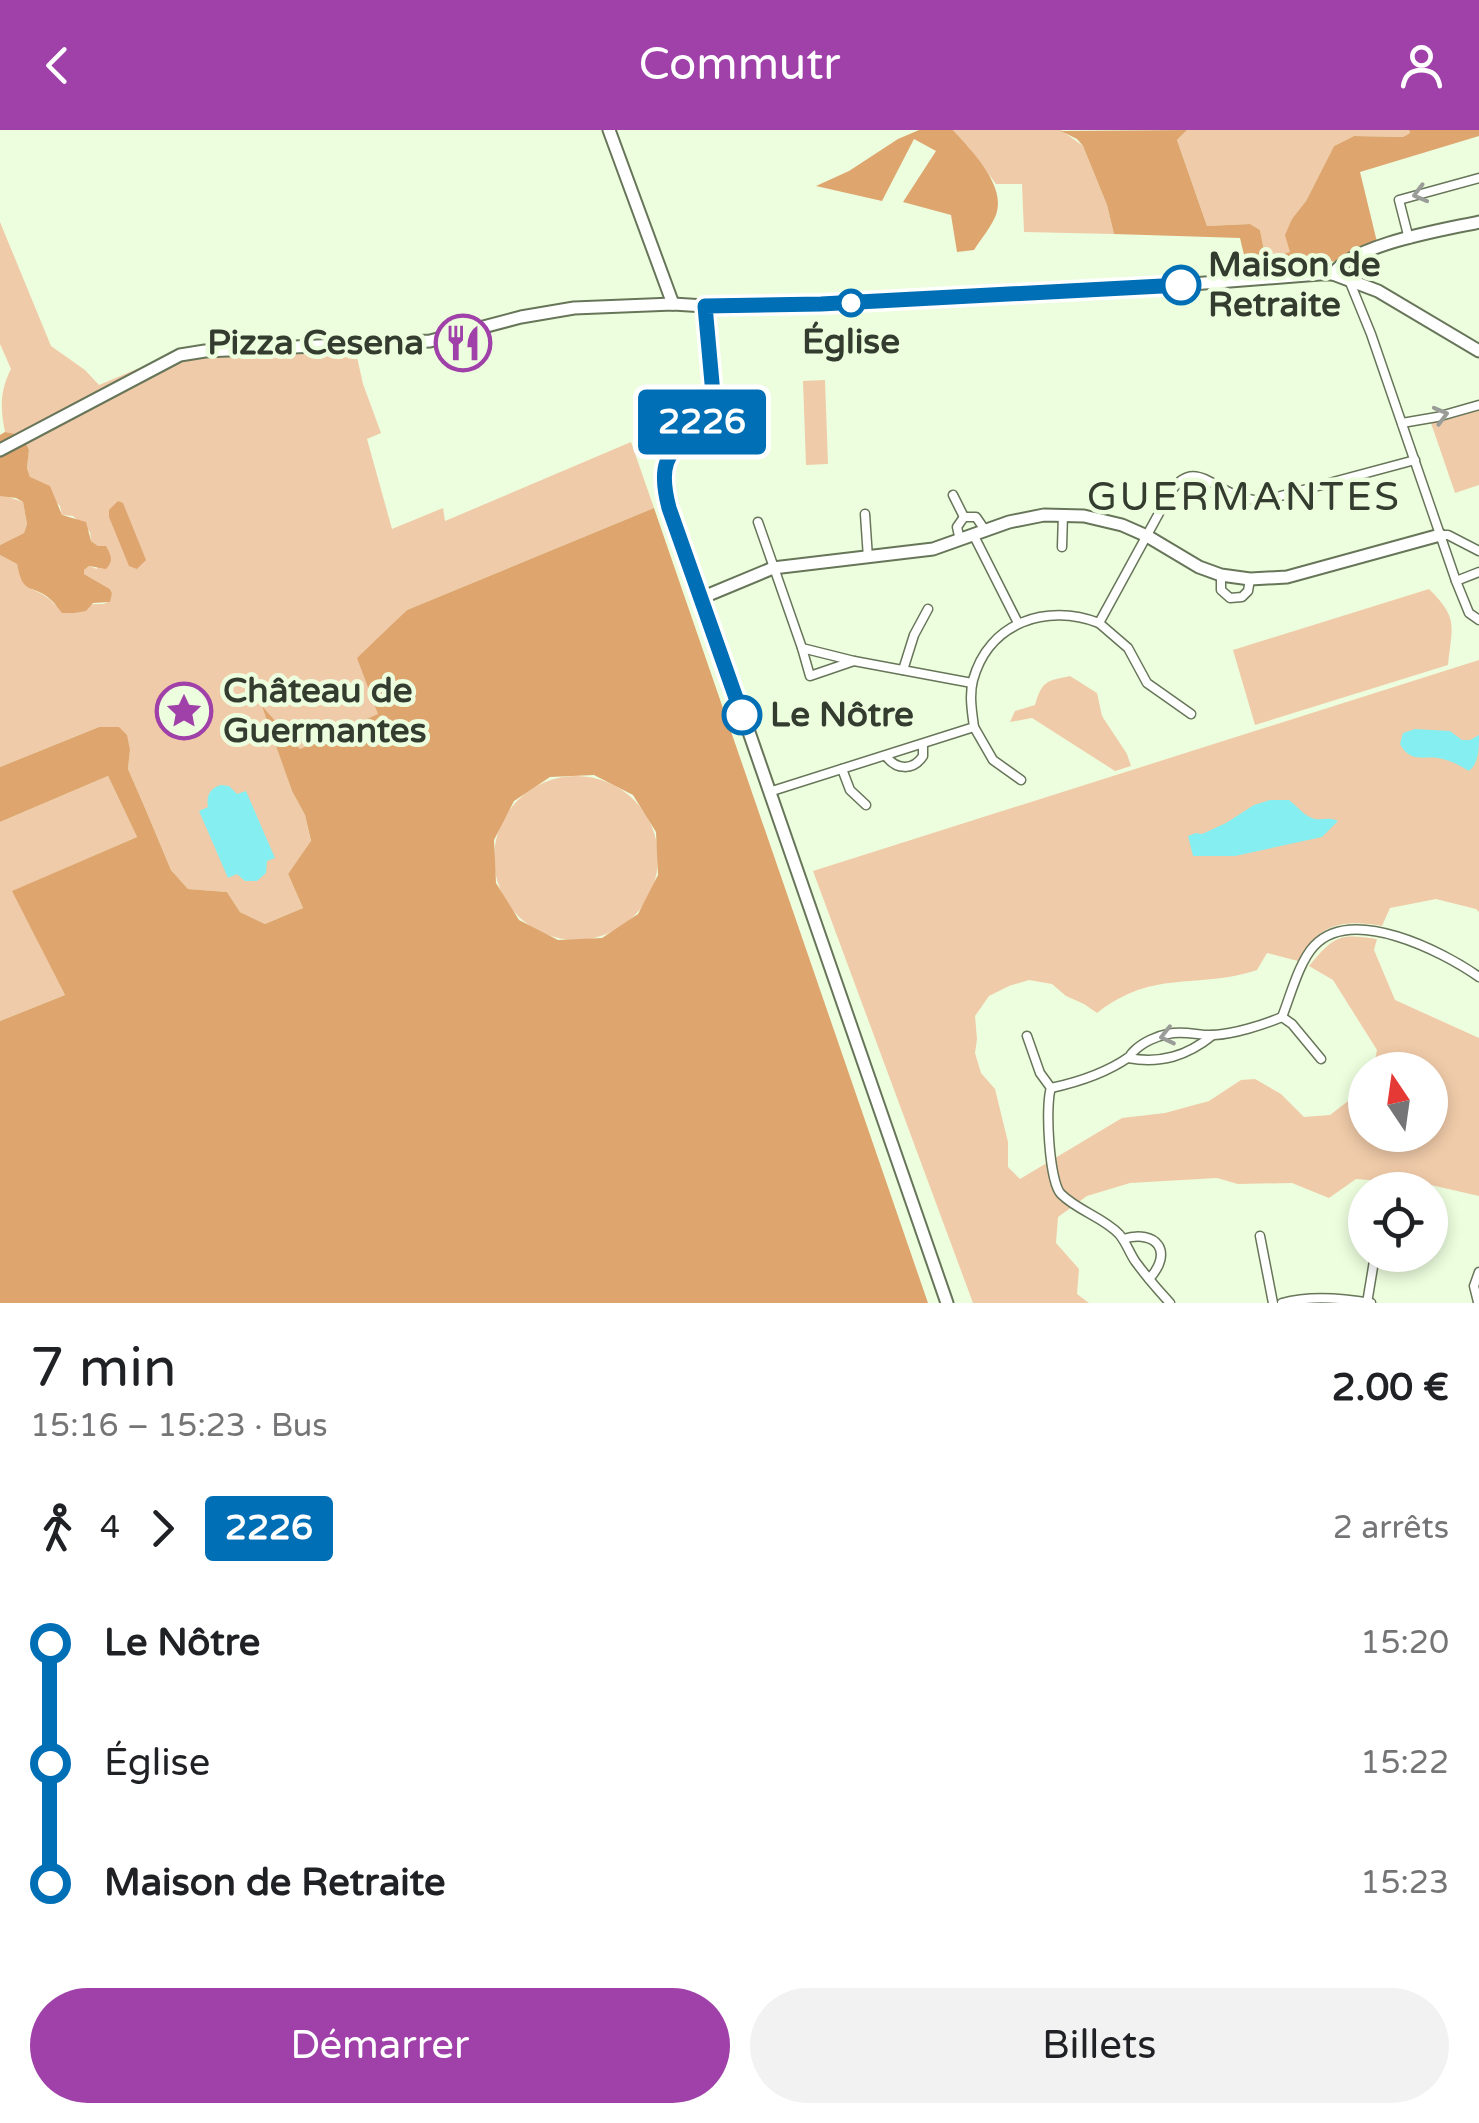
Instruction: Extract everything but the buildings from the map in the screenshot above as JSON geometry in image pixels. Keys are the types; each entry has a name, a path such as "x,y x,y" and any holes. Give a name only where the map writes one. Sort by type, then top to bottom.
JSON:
{"main road":[{"path":"610,130 673,304"},
{"path":"1333,274 1344,261 1384,245 1479,222"},
{"path":"0,450 180,356 205,350 430,341 520,317 574,308 852,303 1333,274 1378,290 1479,352"},
{"path":"705,306 714,405 701,424 674,448 664,466 669,508 947,1303"},
{"path":"701,598 773,568 922,551 1028,517 1063,514 1106,520 1147,536 1199,567 1250,579 1286,577 1440,536"}],"street":[{"path":"1408,238 1399,200 1479,178"},
{"path":"1349,280 1372,334 1456,581 1469,613 1479,620"},
{"path":"1402,424 1479,405"},
{"path":"701,424 724,449 756,439"},
{"path":"1099,623 1170,494 1185,478 1200,476 1240,497 1262,500 1415,460"},
{"path":"953,495 964,517"},
{"path":"865,514 868,558"},
{"path":"1062,547 1063,514"},
{"path":"964,517 976,517 1018,623"},
{"path":"960,540 957,527 964,517"},
{"path":"758,522 810,676 854,661"},
{"path":"1440,536 1448,534 1479,551"},
{"path":"1456,581 1479,572"},
{"path":"1220,575 1221,590 1230,598 1242,597 1250,579"},
{"path":"903,670 928,608"},
{"path":"1021,780 993,760 974,727 971,705 972,683 988,650 1018,623 1060,614 1099,623 1128,648 1147,683 1190,714"},
{"path":"802,648 972,683"},
{"path":"769,792 974,727"},
{"path":"886,756 895,765 912,765 921,760 924,744"},
{"path":"842,769 850,790 866,805"},
{"path":"1051,1088 1095,1076 1152,1039 1170,1033 1213,1035 1282,1017 1309,952 1327,935 1344,930 1361,929 1433,951 1479,977"},
{"path":"1282,1017 1321,1059"},
{"path":"1128,1058 1146,1061 1177,1056 1213,1035"},
{"path":"1027,1036 1040,1074 1051,1088"},
{"path":"1051,1088 1048,1100 1054,1185 1063,1196 1109,1225 1123,1239 1170,1303"},
{"path":"1123,1239 1142,1236 1157,1244 1162,1254 1160,1267 1149,1279"},
{"path":"1260,1236 1273,1303"},
{"path":"1282,1303 1340,1298 1368,1303 1373,1272"},
{"path":"1477,1302 1474,1286 1479,1272"}],"shaded area":[{"path":"919,130 953,130 992,181 998,204 996,215 974,250 957,252 951,215 903,202 936,151 914,139 882,201 816,186"},
{"path":"953,130 1061,130 1083,146 1107,205 1114,234 1024,232 1022,184 996,184"},
{"path":"1187,130 1410,133 1403,137 1354,136 1334,146 1292,220 1290,252 1271,257 1265,255 1260,230 1250,224 1207,226 1177,140"},
{"path":"1187,130 1177,140 1207,226 1250,224 1260,230 1265,255 1271,257 1290,252 1285,235 1334,146 1354,136 1403,137 1409,130 1479,130 1479,136 1360,172 1377,242 1339,261 1247,268 1240,238 1114,234 1107,205 1083,146 1061,131"},
{"path":"0,222 51,346 99,385 189,347 353,339 363,384 381,433 367,439 392,529 443,508 445,521 631,442 654,508 407,610 387,630 370,688 379,714 300,749 264,709 292,791 305,815 311,842 288,874 303,908 265,924 240,912 227,892 188,889 171,870 128,769 130,750 99,727 0,767 0,555 17,564 23,581 55,605 103,604 109,602 112,593 84,574 89,566 97,569 98,546 91,541 90,532 73,516 62,515 60,506 30,477 29,450 22,435 5,432 2,399 11,369 0,344"},
{"path":"825,380 828,464 806,465 803,381"},
{"path":"1479,409 1479,485 1455,493 1431,423"},
{"path":"0,435 22,435 29,450 30,477 50,486 62,515 86,522 91,541 106,546 111,558 109,566 89,566 84,574 110,589 110,602 93,603 86,611 62,613 44,594 25,585 17,564 0,555 0,545 24,533 27,524 23,502 0,496"},
{"path":"0,496 23,502 27,524 24,533 0,545"},
{"path":"118,501 123,503 146,560 137,569 129,566 109,517 109,510"},
{"path":"654,508 928,1303 0,1303 0,1021 65,995 12,891 137,837 108,776 0,822 0,767 99,727 119,727 127,735 128,769 171,870 188,889 227,892 240,912 265,924 303,908 288,874 311,841 305,815 292,791 262,706 300,749 378,714 357,658 407,610","holes":["594,775 633,795 656,832 658,875 638,914 602,938 558,940 519,920 496,883 494,840 514,801 550,777"]},
{"path":"1429,589 1445,608 1451,623 1448,665 1255,725 1233,650"},
{"path":"1479,660 1479,912 1436,899 1390,908 1382,926 1344,924 1323,932 1298,961 1267,953 1257,970 1138,990 1097,1013 1052,984 1029,980 989,996 975,1016 975,1053 981,1073 995,1089 1008,1142 1008,1167 1020,1179 1122,1118 1165,1113 1209,1101 1241,1080 1255,1079 1281,1094 1304,1117 1330,1115 1348,1101 1348,1152 1448,1152 1448,1052 1377,1052 1333,980 1309,966 1338,939 1377,939 1374,950 1395,1000 1479,1038 1479,1196 1448,1189 1448,1172 1348,1172 1348,1185 1329,1198 1292,1183 1238,1184 1217,1178 1130,1183 1087,1196 1058,1217 1056,1243 1079,1269 1077,1294 1089,1303 973,1303 813,871"},
{"path":"1070,676 1097,693 1102,716 1131,766 1115,771 1032,718 1010,722 1015,711 1035,705 1046,683"},
{"path":"108,776 137,837 13,891 65,995 0,1021 0,822"},
{"path":"576,776 608,782 634,800 652,826 658,858 652,890 634,916 608,934 576,940 544,934 518,916 500,890 494,858 500,826 518,800 544,782"}],"water":[{"path":"1415,729 1450,731 1462,740 1479,735 1475,764 1469,771 1439,758 1410,755 1400,744 1403,733"},
{"path":"221,785 229,786 237,794 246,791 275,858 267,861 266,873 257,881 245,881 237,874 228,878 199,811 208,807 210,793"},
{"path":"1270,800 1289,800 1311,818 1338,821 1322,837 1235,856 1193,856 1188,836 1202,834"}],"bus line":[{"name":"2226","path":"742,715 664,490 668,457 714,405 705,306 821,304 1181,285"}],"place":[{"name":"Maison de Retraite","path":"1181,285"},
{"name":"Église","path":"851,303"},
{"name":"Pizza Cesena","path":"463,343"},
{"name":"Château de Guermantes","path":"184,711"},
{"name":"Le Nôtre","path":"742,715"}],"district":[{"name":"GUERMANTES","path":"1244,497"}]}
